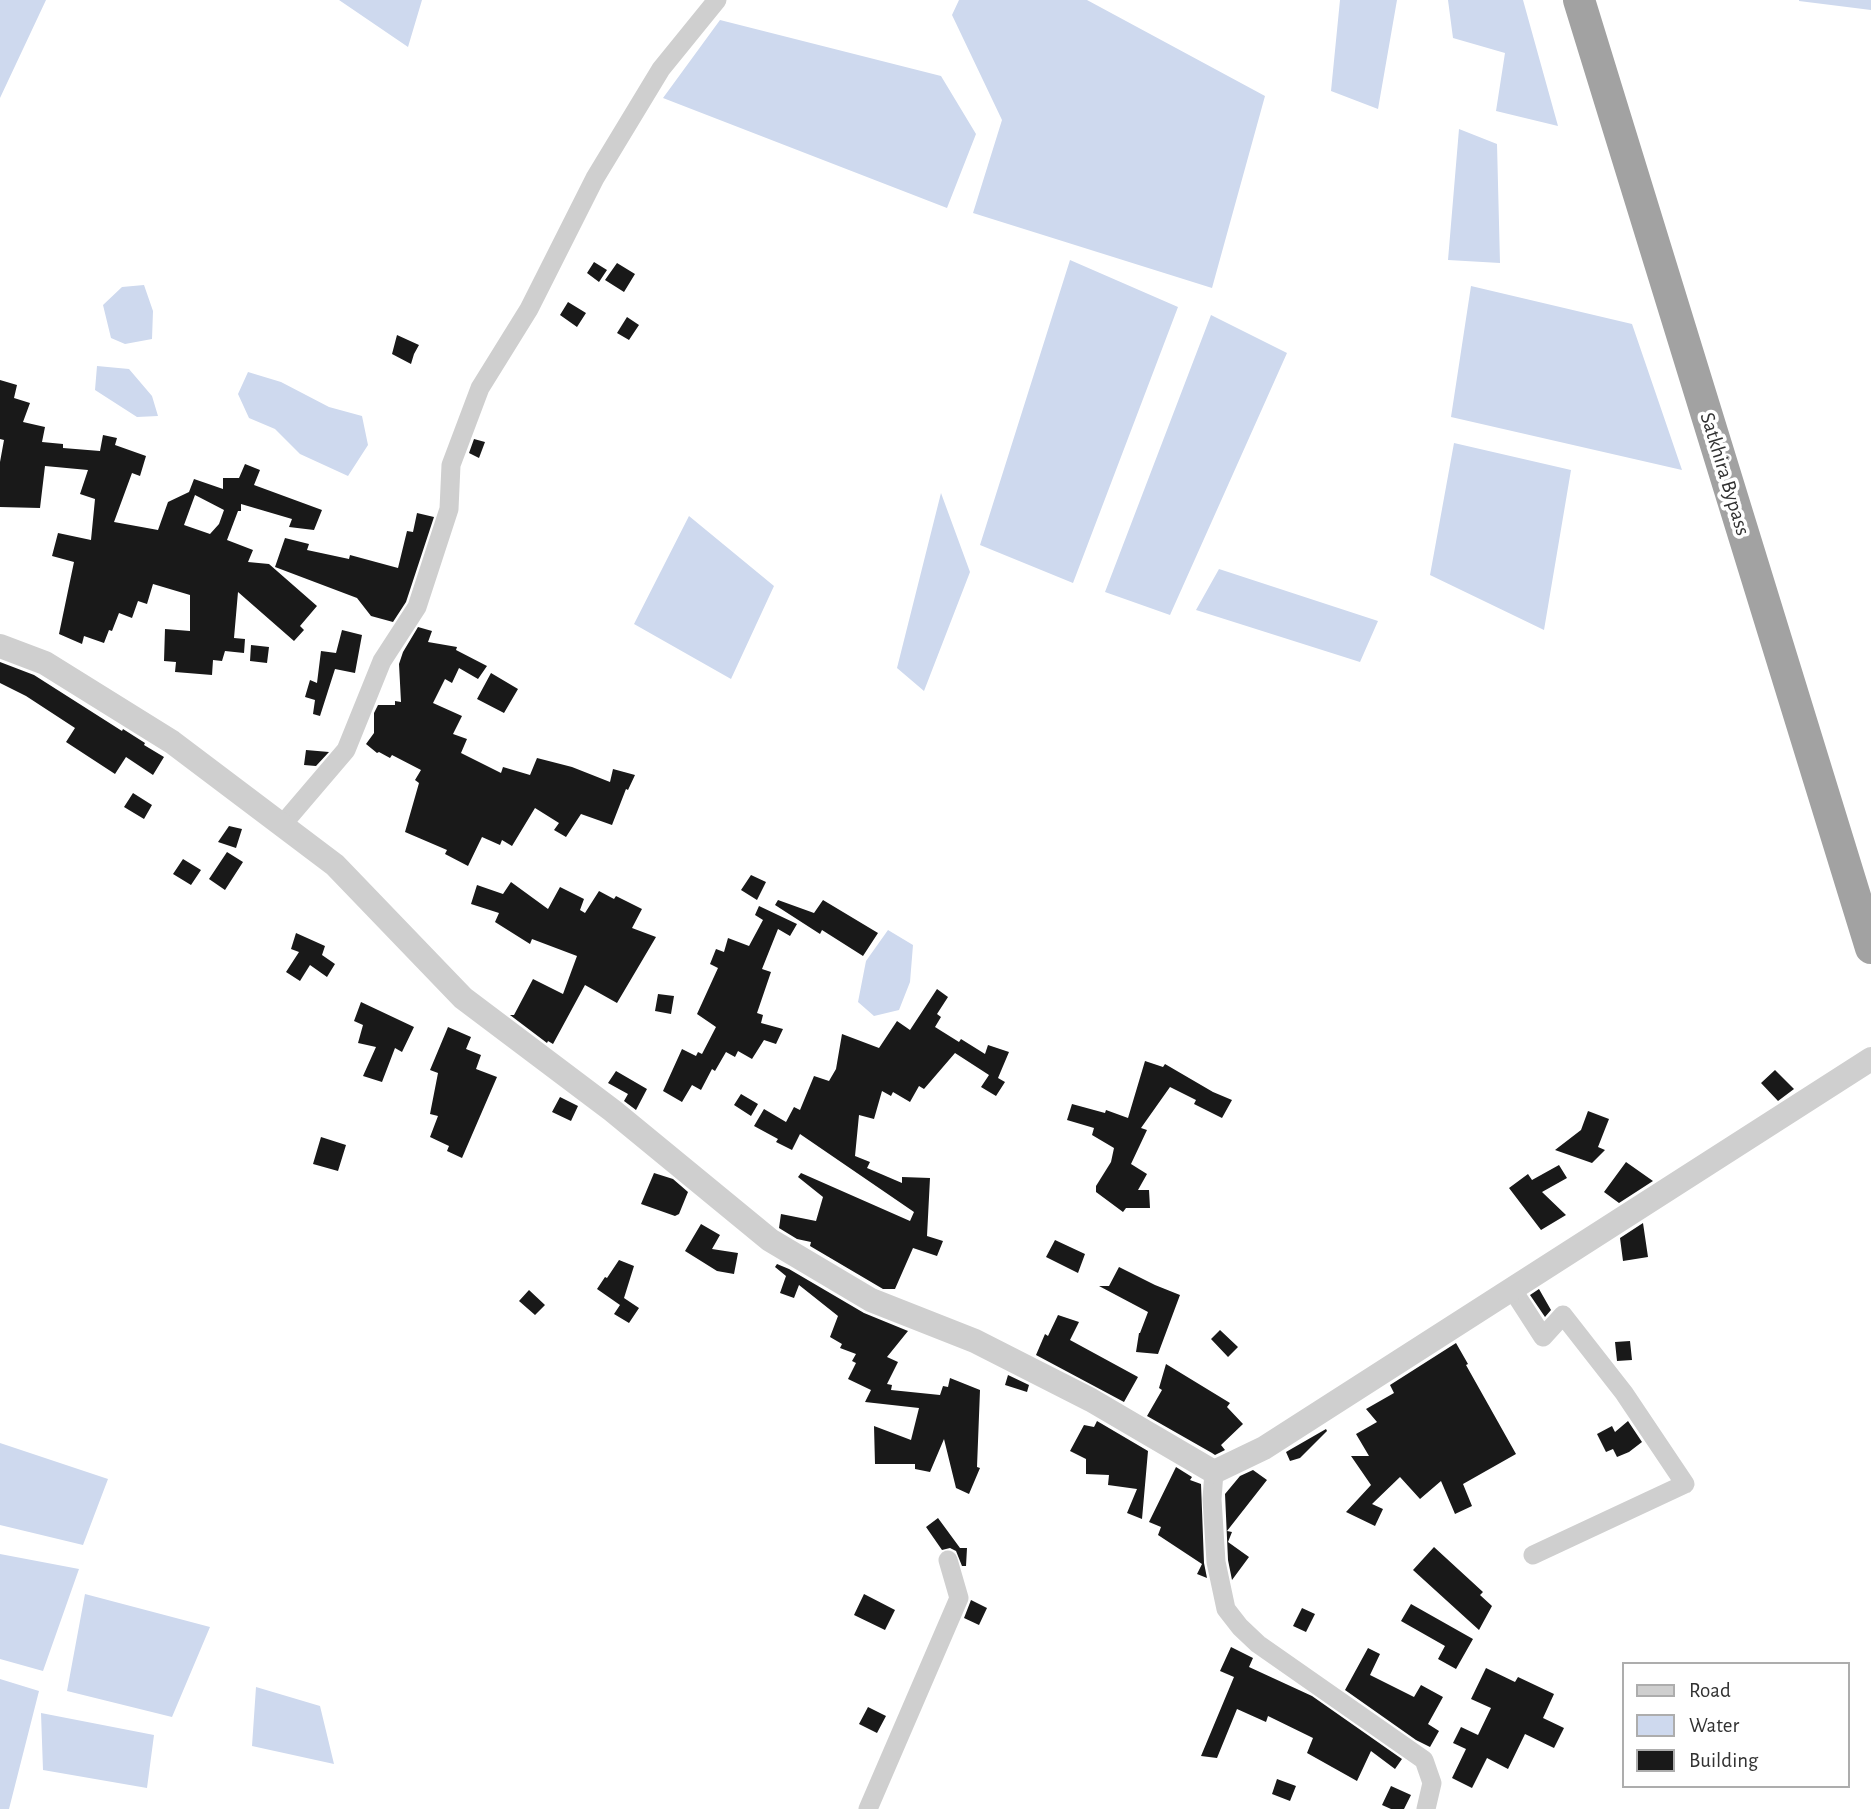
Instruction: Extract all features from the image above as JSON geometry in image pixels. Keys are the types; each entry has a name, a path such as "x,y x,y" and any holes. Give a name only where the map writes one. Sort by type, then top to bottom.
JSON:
{"highway":[{"name":"Satkhira Bypass","path":"1578,0 1871,948"}],"street":[{"path":"282,825 346,750 382,661 417,607 449,509 451,465 480,388 529,309 595,178 661,69 717,0"},
{"path":"0,646 45,663 160,735 335,865 463,998 613,1111 770,1240 872,1300 975,1341 1091,1400 1214,1472"},
{"path":"1214,1472 1264,1448 1871,1059"},
{"path":"1512,1289 1543,1336 1563,1314 1625,1393 1685,1484 1533,1555"},
{"path":"1214,1472 1212,1499 1216,1562 1226,1609 1258,1644 1424,1760 1432,1783 1426,1809"},
{"path":"868,1809 959,1598 948,1560"}],"water":[{"path":"0,0 46,0 0,98"},
{"path":"339,0 422,0 408,47"},
{"path":"959,0 1087,0 1265,96 1212,288 973,213 1002,120 952,15"},
{"path":"1340,0 1397,0 1378,109 1331,91"},
{"path":"1448,0 1523,0 1558,126 1496,111 1505,53 1453,38"},
{"path":"1871,0 1871,10 1799,1"},
{"path":"720,20 941,76 976,134 947,208 663,98"},
{"path":"1459,129 1497,144 1500,263 1448,260"},
{"path":"1070,260 1178,307 1073,583 980,545"},
{"path":"144,285 153,311 152,339 125,344 111,338 103,305 122,287"},
{"path":"1471,286 1632,324 1682,470 1451,417"},
{"path":"1211,315 1287,353 1170,615 1105,592"},
{"path":"97,366 129,369 152,396 158,416 137,417 95,390"},
{"path":"248,372 281,382 329,407 362,416 368,445 348,476 300,454 275,429 249,418 238,394"},
{"path":"1454,443 1571,470 1544,630 1430,575"},
{"path":"941,493 970,572 924,691 897,668"},
{"path":"689,516 774,586 731,679 634,624"},
{"path":"1219,569 1378,621 1360,662 1196,610"},
{"path":"888,930 913,945 910,982 899,1010 874,1016 858,1002 866,961"},
{"path":"0,1443 108,1479 83,1545 0,1525"},
{"path":"0,1554 79,1569 43,1671 0,1659"},
{"path":"85,1594 210,1627 172,1717 67,1691"},
{"path":"0,1679 39,1691 9,1809 0,1809"},
{"path":"256,1687 320,1706 334,1764 252,1746"},
{"path":"41,1713 154,1735 147,1788 43,1770"}],"building":[{"path":"594,262 607,270 599,282 587,273"},
{"path":"617,263 635,274 624,292 605,280"},
{"path":"568,302 586,313 577,327 560,315"},
{"path":"627,317 639,325 629,340 617,333"},
{"path":"397,335 419,345 411,364 392,354"},
{"path":"0,380 17,385 14,398 30,403 23,422 45,427 42,442 63,444 63,448 100,451 103,435 117,438 115,445 146,456 140,476 132,473 114,522 158,530 168,502 189,492 194,479 223,489 223,478 239,478 245,464 260,470 254,485 322,510 314,530 289,527 292,519 241,504 241,511 238,511 227,540 253,550 248,562 269,564 317,606 300,626 304,630 294,641 238,592 234,638 245,639 244,653 225,651 222,661 213,660 212,675 175,672 176,662 164,661 165,629 190,631 190,595 153,584 147,604 138,601 132,618 119,613 104,643 84,636 82,644 59,634 74,562 52,556 58,533 91,540 95,499 80,494 88,470 45,466 40,508 0,507 0,462 4,440 0,439","holes":["195,495 224,510 219,524 210,534 184,525"]},
{"path":"474,439 485,442 479,458 469,453"},
{"path":"417,513 434,517 406,602 393,622 371,616 357,598 275,567 285,538 309,544 307,550 349,559 350,555 398,568 407,531 413,532"},
{"path":"418,627 432,631 428,642 457,647 456,650 487,666 478,679 459,668 452,683 445,679 433,703 462,716 453,734 467,739 461,753 501,773 503,767 530,775 537,758 572,767 610,782 613,769 635,775 628,790 626,789 612,825 581,814 566,837 554,830 559,823 535,808 512,846 502,840 500,845 482,837 468,866 445,854 447,850 405,832 419,783 415,780 421,770 392,755 390,758 377,753 366,744 374,733 374,713 378,705 395,705 395,701 401,702 399,664"},
{"path":"342,630 362,635 355,673 335,669 320,716 313,714 315,700 305,697 310,680 317,683 321,651 336,653"},
{"path":"251,645 269,647 267,663 250,661"},
{"path":"0,662 34,675 164,757 153,775 126,757 115,774 66,742 75,728 26,696 0,683"},
{"path":"491,673 518,689 504,713 477,699"},
{"path":"306,750 329,752 316,766 304,765"},
{"path":"133,793 152,805 144,819 124,807"},
{"path":"229,826 242,829 236,848 218,842"},
{"path":"227,852 243,862 225,890 209,879"},
{"path":"183,859 201,870 191,885 173,874"},
{"path":"751,875 766,882 757,900 741,890"},
{"path":"511,882 548,909 560,887 584,899 580,910 585,913 599,891 614,899 616,896 642,909 632,928 656,937 617,1003 585,985 553,1044 548,1041 547,1043 510,1015 514,1015 533,979 563,994 577,956 532,939 530,944 495,922 499,913 471,904 477,885 503,894"},
{"path":"778,900 814,913 823,900 878,933 863,956 822,930 820,934 775,905"},
{"path":"759,906 797,924 790,936 778,929 762,969 771,972 757,1013 763,1015 761,1023 783,1029 776,1044 764,1040 752,1059 738,1051 735,1057 726,1052 715,1071 712,1069 701,1090 692,1085 682,1102 663,1091 682,1049 696,1056 698,1052 702,1054 716,1027 697,1014 718,968 710,964 716,949 724,952 728,938 749,946 763,920 755,915"},
{"path":"296,933 325,946 322,955 335,964 327,977 310,965 300,981 286,972 299,952 291,949"},
{"path":"937,989 948,997 937,1014 941,1017 935,1027 985,1054 988,1045 1009,1052 998,1078 1005,1082 996,1096 981,1087 989,1075 955,1053 924,1089 919,1086 910,1102 893,1092 891,1096 882,1091 874,1119 859,1115 855,1156 870,1162 867,1168 902,1183 902,1177 930,1178 927,1236 943,1241 937,1256 913,1248 895,1289 883,1289 810,1246 811,1242 797,1239 779,1228 781,1214 816,1221 823,1197 798,1177 801,1173 910,1221 914,1212 800,1134 792,1150 754,1126 764,1109 786,1122 794,1107 800,1110 814,1076 829,1081 836,1069 842,1034 879,1048 897,1021 910,1030"},
{"path":"658,994 674,996 671,1014 655,1011"},
{"path":"361,1002 414,1027 402,1052 395,1048 382,1082 363,1076 376,1047 358,1043 363,1025 354,1021"},
{"path":"448,1027 471,1037 466,1049 481,1055 476,1069 497,1077 462,1158 447,1151 449,1146 430,1137 438,1116 430,1114 438,1073 430,1070"},
{"path":"1145,1061 1163,1067 1165,1064 1232,1100 1222,1118 1194,1104 1196,1100 1170,1087 1141,1128 1147,1130 1131,1164 1147,1174 1138,1190 1149,1190 1150,1208 1126,1208 1123,1212 1096,1192 1096,1186 1111,1162 1114,1148 1092,1135 1094,1128 1067,1120 1072,1104 1105,1113 1106,1110 1128,1118"},
{"path":"1775,1070 1794,1089 1778,1101 1761,1083"},
{"path":"616,1071 647,1089 636,1110 624,1101 628,1094 608,1083"},
{"path":"741,1094 758,1104 751,1116 734,1105"},
{"path":"560,1097 578,1106 571,1121 552,1112"},
{"path":"1588,1111 1609,1119 1598,1147 1605,1150 1592,1163 1555,1150 1581,1130"},
{"path":"321,1137 346,1145 338,1171 313,1164"},
{"path":"1626,1162 1653,1181 1619,1203 1604,1192"},
{"path":"1559,1165 1567,1178 1542,1192 1566,1215 1541,1230 1509,1188 1528,1174 1532,1180"},
{"path":"654,1173 673,1179 688,1192 679,1214 675,1216 641,1204"},
{"path":"1643,1223 1648,1257 1623,1261 1620,1238"},
{"path":"701,1224 720,1235 712,1249 738,1253 734,1274 717,1271 685,1251"},
{"path":"1055,1240 1085,1254 1078,1273 1046,1257"},
{"path":"619,1260 634,1266 624,1298 639,1308 629,1323 614,1314 620,1305 597,1289"},
{"path":"777,1264 864,1313 908,1331 887,1357 898,1362 887,1384 892,1385 891,1390 940,1395 943,1386 948,1387 950,1378 980,1390 977,1467 980,1468 969,1494 956,1488 944,1439 930,1472 915,1469 915,1464 875,1464 874,1426 911,1440 919,1408 865,1402 871,1390 848,1379 856,1363 852,1361 856,1354 840,1348 842,1344 830,1337 838,1316 799,1285 794,1298 780,1293 786,1276 775,1267"},
{"path":"1119,1267 1180,1295 1158,1354 1136,1352 1139,1333 1148,1312 1099,1286 1109,1286"},
{"path":"1539,1289 1551,1310 1545,1317 1530,1295"},
{"path":"529,1290 545,1305 535,1315 519,1301"},
{"path":"1058,1315 1079,1322 1070,1340 1138,1377 1124,1402 1036,1355 1045,1334 1048,1336"},
{"path":"1220,1330 1238,1347 1228,1357 1211,1339"},
{"path":"1630,1341 1632,1360 1617,1361 1615,1342"},
{"path":"1456,1343 1516,1454 1463,1484 1472,1506 1455,1514 1441,1481 1420,1499 1400,1477 1372,1504 1383,1509 1375,1526 1346,1512 1371,1485 1351,1456 1369,1456 1356,1434 1377,1422 1366,1409 1394,1393 1390,1385"},
{"path":"1166,1364 1230,1403 1227,1407 1243,1424 1221,1445 1225,1450 1215,1455 1147,1416 1162,1390 1159,1388"},
{"path":"1008,1375 1029,1385 1027,1392 1005,1385"},
{"path":"1097,1421 1148,1451 1142,1519 1127,1513 1137,1489 1108,1485 1109,1475 1086,1474 1086,1459 1070,1451 1084,1425 1094,1427"},
{"path":"1628,1421 1642,1442 1617,1457 1613,1449 1606,1452 1597,1434 1612,1426 1615,1432"},
{"path":"1326,1429 1300,1458 1290,1461 1286,1452"},
{"path":"1176,1467 1192,1477 1190,1480 1201,1484 1207,1578 1197,1574 1202,1564 1158,1535 1161,1527 1149,1522"},
{"path":"1253,1470 1267,1480 1227,1531 1232,1532 1228,1542 1249,1557 1232,1580 1228,1560 1225,1494 1240,1476"},
{"path":"938,1518 960,1548 967,1548 966,1566 962,1566 956,1551 950,1548 942,1550 926,1527"},
{"path":"1434,1547 1483,1592 1480,1595 1492,1606 1479,1630 1413,1570"},
{"path":"864,1594 895,1610 885,1630 854,1615"},
{"path":"971,1600 987,1608 979,1625 964,1618"},
{"path":"1411,1604 1473,1639 1456,1669 1438,1659 1445,1646 1401,1621"},
{"path":"1302,1608 1315,1614 1306,1632 1293,1626"},
{"path":"1231,1647 1253,1658 1249,1667 1312,1696 1402,1759 1395,1769 1371,1751 1357,1781 1307,1753 1313,1738 1268,1716 1266,1722 1237,1709 1217,1758 1201,1756 1234,1677 1220,1671"},
{"path":"1368,1648 1380,1654 1370,1675 1414,1697 1421,1685 1443,1697 1428,1724 1439,1731 1430,1747 1345,1690"},
{"path":"1486,1668 1515,1682 1518,1677 1554,1694 1543,1718 1564,1728 1554,1748 1525,1734 1508,1769 1487,1758 1472,1788 1452,1778 1466,1749 1453,1743 1461,1727 1478,1735 1491,1708 1471,1699"},
{"path":"868,1707 886,1716 877,1733 859,1724"},
{"path":"1277,1779 1296,1786 1290,1801 1272,1794"},
{"path":"1391,1786 1411,1795 1404,1809 1391,1809 1382,1805"}]}
